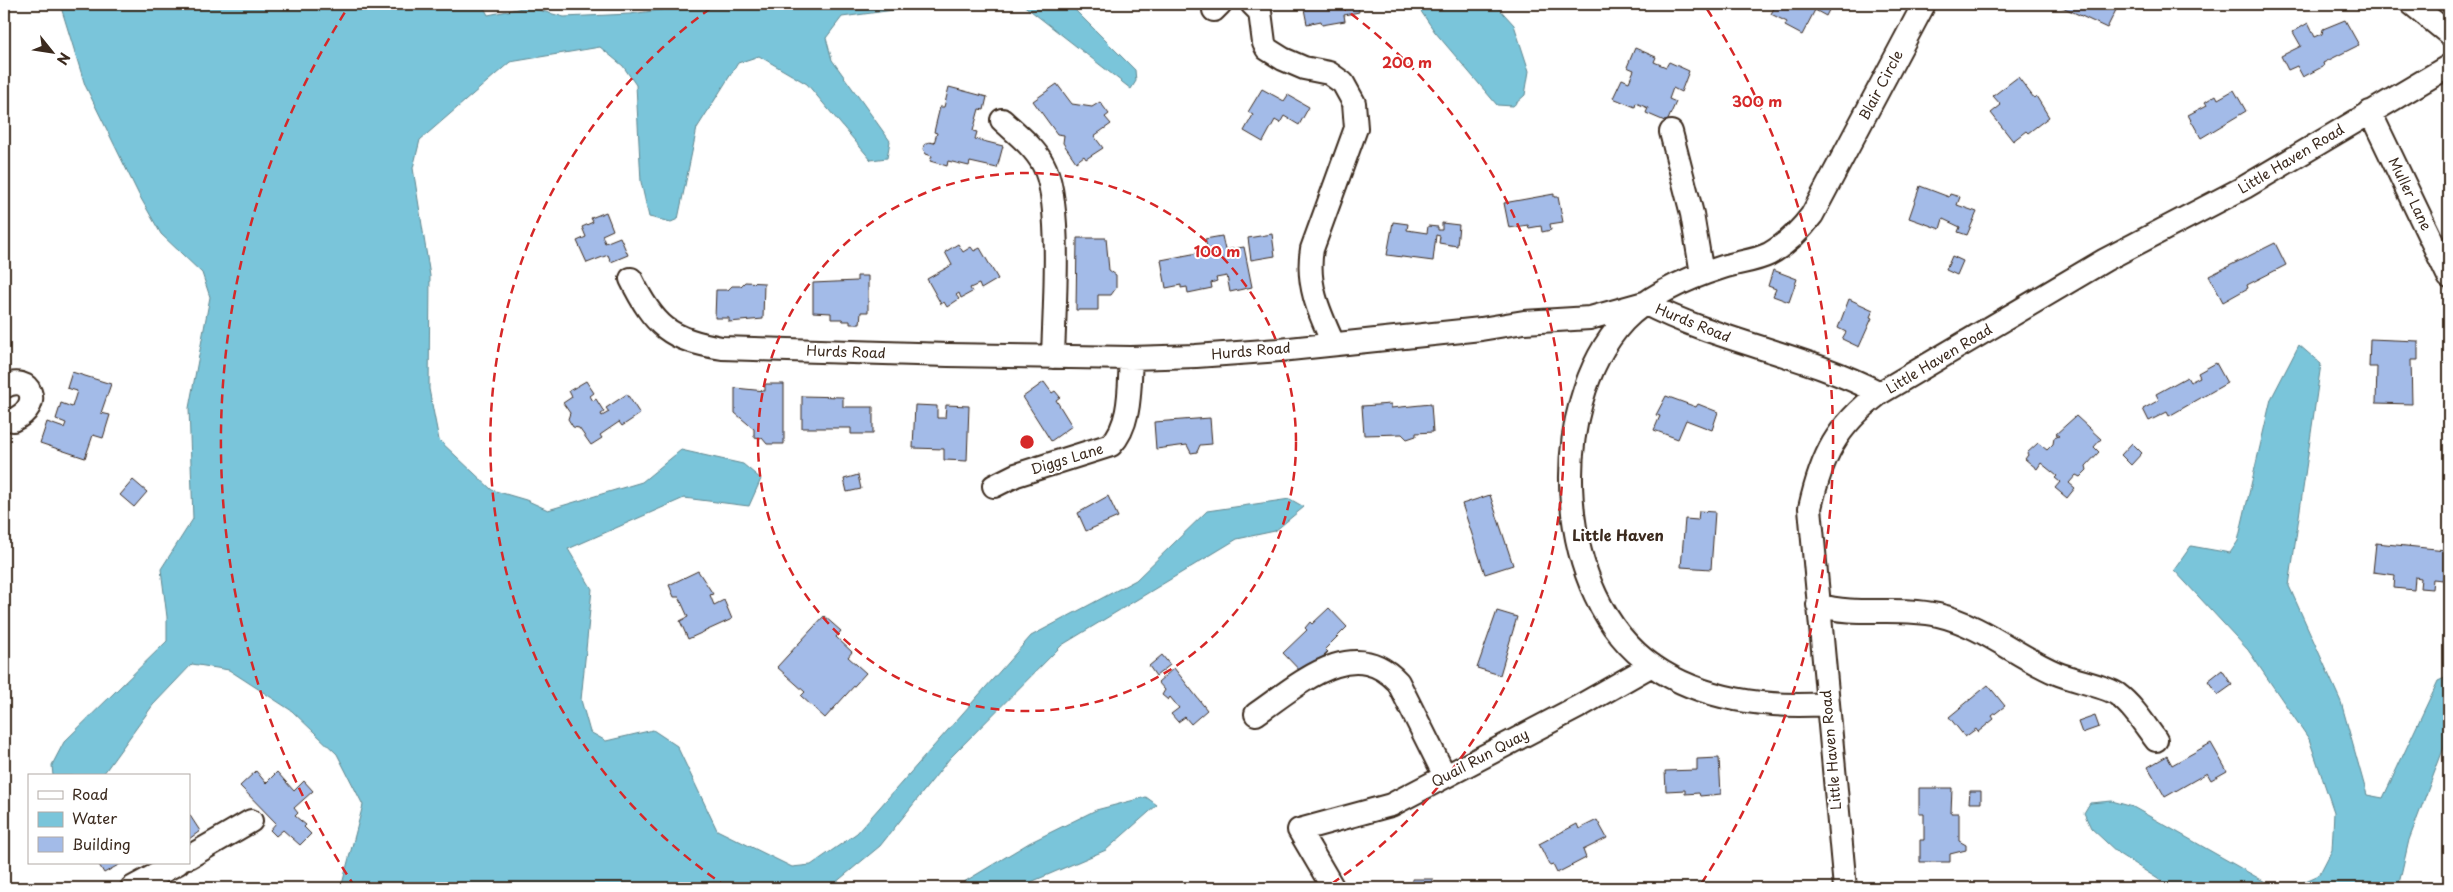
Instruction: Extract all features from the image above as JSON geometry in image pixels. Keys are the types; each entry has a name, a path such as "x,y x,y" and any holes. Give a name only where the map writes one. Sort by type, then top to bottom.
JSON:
{"street":[{"path":"1252,4 1260,12 1264,43 1268,49 1283,59 1304,68 1329,73 1342,83 1354,103 1356,128 1312,249 1310,264 1310,282 1316,304 1333,343"},
{"name":"Blair Circle","path":"1644,303 1702,274 1767,255 1786,244 1812,215 1924,4"},
{"path":"2412,4 2449,34"},
{"name":"Little Haven Road","path":"1845,888 1826,704 1810,508 1818,472 1829,448 1844,426 1862,407 1880,393 2105,260 2245,187 2449,66"},
{"name":"Muller Lane","path":"2370,112 2449,276"},
{"path":"1002,120 1039,157 1050,184 1054,222 1053,357"},
{"path":"1671,132 1692,214 1702,274"},
{"name":"Hurds Road","path":"631,279 645,308 659,323 679,337 698,345 722,348 1053,357 1131,358 1196,356 1481,329 1524,322 1590,318 1644,303 1694,326 1833,372 1880,393"},
{"path":"1644,303 1624,322 1596,363 1585,389 1577,421 1572,462 1573,503 1578,541 1588,578 1606,616 1620,635 1652,665 1694,688 1769,704 1826,704"},
{"name":"Diggs Lane","path":"994,486 1016,475 1111,446 1120,437 1124,426 1131,358"},
{"path":"4,387 15,382 22,384 29,391 32,398 30,408 24,415 13,420"},
{"path":"1818,605 1834,610 1856,612 1911,611 1952,619 1992,636 2054,673 2114,692 2128,702 2156,740"},
{"path":"1256,714 1324,669 1344,663 1364,661 1376,664 1388,671 1398,682 1445,776"},
{"name":"Quail Run Quay","path":"1333,888 1300,830 1390,805 1652,665"},
{"path":"190,857 251,820"},
{"path":"132,888 176,864"}],"water":[{"path":"60,4 482,4 488,15 527,7 564,17 630,14 706,4 909,4 901,9 842,17 826,38 832,60 890,141 887,158 871,160 807,84 759,56 738,63 697,128 678,219 671,222 649,217 641,182 636,85 623,66 600,47 510,62 420,140 413,168 430,276 429,389 439,440 492,490 526,500 548,510 642,482 681,450 743,464 761,479 749,506 684,498 568,549 592,589 581,700 590,732 606,741 653,730 677,746 717,830 792,867 811,865 857,833 1031,636 1136,580 1207,511 1290,499 1304,507 1275,531 1237,539 1062,645 950,758 880,846 829,888 341,888 363,805 337,754 292,711 229,670 192,664 153,705 104,773 53,774 52,765 64,742 167,641 167,617 161,569 193,519 189,408 210,297 202,273 161,234 139,195 85,85"},
{"path":"1022,4 1069,4 1135,70 1136,81 1131,89"},
{"path":"1416,4 1495,4 1514,25 1529,71 1525,95 1513,106 1497,105 1435,32"},
{"path":"2299,345 2321,364 2289,586 2341,702 2367,795 2383,798 2438,681 2449,676 2449,734 2409,840 2398,888 2172,888 2119,854 2091,828 2084,813 2090,803 2112,801 2133,807 2267,883 2299,884 2319,875 2332,850 2334,812 2309,739 2248,650 2174,570 2191,546 2230,553 2238,541 2271,399"},
{"path":"1146,797 1157,805 1106,850 1017,888 954,888 1029,843 1096,810"}],"building":[{"path":"1303,4 1358,4 1359,12 1344,15 1345,21 1322,25 1321,21 1307,24"},
{"path":"1776,4 1832,4 1826,16 1815,10 1802,35 1785,26 1787,22 1771,14"},
{"path":"2056,4 2102,4 2116,10 2107,28"},
{"path":"2345,20 2359,45 2323,63 2324,66 2303,77 2297,66 2288,70 2281,56 2301,46 2293,32 2308,23 2315,37 2322,34 2323,29"},
{"path":"1635,48 1656,57 1654,62 1666,67 1669,62 1689,71 1681,92 1673,88 1669,99 1676,102 1667,122 1646,113 1648,108 1636,103 1635,107 1613,98 1622,79 1629,82 1634,70 1627,67"},
{"path":"2018,77 2034,98 2036,96 2049,117 2028,133 2026,131 2013,141 1991,113 2001,105 1993,96"},
{"path":"1057,84 1072,104 1092,107 1100,102 1109,114 1105,117 1111,124 1094,136 1103,148 1086,159 1084,156 1076,162 1063,143 1064,135 1057,134 1033,101"},
{"path":"949,87 987,97 984,110 979,109 973,131 977,132 975,139 1003,146 997,168 970,162 969,166 948,161 947,166 930,161 932,156 926,154 923,149 924,145 929,142 934,143 937,133 934,132 940,107 944,107"},
{"path":"1262,89 1284,101 1288,95 1309,107 1299,125 1284,116 1280,123 1275,120 1263,142 1244,131 1253,115 1248,112"},
{"path":"2234,90 2246,111 2201,138 2188,115 2207,105 2205,102 2216,95 2218,99"},
{"path":"1920,186 1949,197 1950,194 1960,197 1957,205 1977,212 1967,235 1958,232 1960,227 1943,219 1940,229 1909,218"},
{"path":"1554,194 1554,197 1558,197 1563,222 1550,224 1551,230 1542,232 1541,226 1529,228 1528,225 1509,228 1504,203"},
{"path":"606,212 613,230 602,235 605,243 620,237 628,255 611,262 608,255 587,263 577,241 586,237 582,227 593,222 591,218"},
{"path":"1393,222 1408,224 1407,230 1427,233 1428,226 1438,227 1438,230 1442,230 1442,223 1459,225 1457,246 1439,243 1440,236 1436,235 1433,261 1387,255"},
{"path":"1272,234 1275,256 1251,260 1248,238"},
{"path":"1222,236 1225,250 1244,247 1252,287 1230,292 1227,276 1216,278 1217,281 1211,283 1212,288 1188,293 1187,287 1181,288 1181,285 1166,288 1161,260 1208,251 1205,239"},
{"path":"1077,238 1106,238 1109,270 1116,275 1116,288 1111,295 1098,295 1098,310 1076,310"},
{"path":"2275,243 2286,265 2247,285 2248,288 2223,302 2209,276"},
{"path":"958,244 963,252 971,247 974,251 980,248 998,279 981,289 979,284 970,288 972,292 961,298 959,293 956,295 959,299 947,307 944,302 941,304 927,279 952,265 945,252"},
{"path":"1952,256 1963,261 1957,275 1946,270"},
{"path":"1773,270 1797,279 1789,302 1773,296 1776,289 1768,286"},
{"path":"857,276 868,276 868,312 861,312 860,324 850,324 850,321 843,321 842,319 831,319 831,313 813,312 813,283 857,281"},
{"path":"745,282 764,283 763,319 729,322 729,318 715,318 716,290 728,290 732,286 741,286"},
{"path":"1849,299 1873,310 1870,317 1872,318 1859,347 1842,339 1846,332 1838,328"},
{"path":"2370,339 2418,341 2418,360 2411,360 2412,404 2376,403 2377,367 2369,367"},
{"path":"2216,363 2227,383 2169,416 2167,412 2149,421 2143,409 2159,400 2156,394 2187,377 2190,382 2200,377 2198,373"},
{"path":"72,372 111,384 101,413 110,415 103,438 93,435 85,458 40,443 47,422 64,428 66,423 56,419 61,403 72,407 77,391 67,388"},
{"path":"586,381 594,393 590,396 593,401 596,399 604,412 601,414 602,416 609,412 606,408 627,394 640,414 622,426 619,422 600,435 602,438 591,445 579,428 573,427 568,419 570,413 563,403 572,397 569,391"},
{"path":"1044,382 1052,393 1055,391 1060,397 1056,400 1072,426 1051,441 1023,397"},
{"path":"765,384 784,384 784,444 767,444 762,438 754,437 754,429 735,413 735,388 765,391"},
{"path":"802,396 843,397 843,407 873,407 873,434 851,434 851,428 802,428"},
{"path":"1666,396 1696,407 1698,404 1718,412 1712,430 1686,420 1678,439 1654,430 1660,416 1656,415"},
{"path":"1391,404 1391,408 1431,404 1433,432 1416,433 1416,436 1407,439 1402,434 1364,435 1362,406"},
{"path":"915,405 937,406 937,418 945,418 946,405 969,406 967,461 944,460 944,449 913,448"},
{"path":"2076,416 2101,439 2094,447 2099,452 2086,466 2087,470 2080,477 2076,475 2069,483 2075,488 2067,498 2055,488 2060,482 2055,478 2057,476 2041,463 2037,469 2025,459 2028,455 2027,453 2038,443 2047,450 2053,444 2054,438 2059,436 2056,434"},
{"path":"1210,418 1212,444 1200,445 1197,452 1191,453 1187,445 1156,449 1154,422"},
{"path":"2132,443 2142,453 2131,465 2121,455"},
{"path":"858,475 861,489 847,492 844,479"},
{"path":"133,480 147,492 134,507 120,495"},
{"path":"1490,495 1513,565 1485,574 1462,504"},
{"path":"1108,496 1118,517 1086,531 1078,513"},
{"path":"1699,511 1715,512 1711,569 1681,567 1685,519 1698,520"},
{"path":"2376,543 2446,550 2443,580 2433,579 2432,589 2420,588 2421,578 2415,577 2414,590 2394,588 2395,575 2373,572"},
{"path":"698,571 713,594 710,595 714,605 724,600 732,619 688,639 680,621 688,617 679,597 674,597 669,585"},
{"path":"1329,608 1347,627 1325,649 1328,652 1304,675 1283,653 1307,630 1305,628 1310,622 1312,624"},
{"path":"1497,611 1517,617 1500,675 1477,668"},
{"path":"824,616 841,631 836,637 852,652 848,657 866,673 825,718 801,696 805,692 777,667"},
{"path":"1162,655 1170,665 1156,676 1149,666"},
{"path":"1174,668 1207,710 1191,724 1185,717 1178,722 1171,714 1179,708 1170,697 1168,700 1162,695 1165,690 1158,682"},
{"path":"2222,670 2232,685 2218,695 2208,681"},
{"path":"1988,685 2005,706 1992,716 1994,719 1978,732 1976,729 1965,737 1949,717"},
{"path":"2095,716 2099,727 2082,733 2078,722"},
{"path":"2211,743 2227,771 2211,780 2207,773 2165,797 2148,767 2167,756 2172,765"},
{"path":"1719,758 1721,794 1700,796 1699,793 1685,794 1685,790 1666,791 1665,771 1697,770 1697,759"},
{"path":"256,771 266,783 277,772 294,791 304,781 313,791 294,808 298,813 295,816 306,825 304,827 311,834 300,845 283,830 276,836 270,830 276,823 240,786"},
{"path":"1919,788 1952,788 1951,813 1959,813 1959,841 1966,845 1966,850 1950,854 1950,862 1920,862 1920,840 1924,840 1924,814 1919,814"},
{"path":"1970,791 1981,791 1981,803 1969,803"},
{"path":"190,816 200,831 190,838"},
{"path":"1597,820 1607,838 1583,850 1586,858 1557,873 1553,865 1550,866 1539,844 1577,824 1579,829"},
{"path":"99,864 120,864 104,873"},
{"path":"1412,879 1433,879 1433,888 1412,888"}],"district":[{"name":"Little Haven","path":"1618,536"}]}
